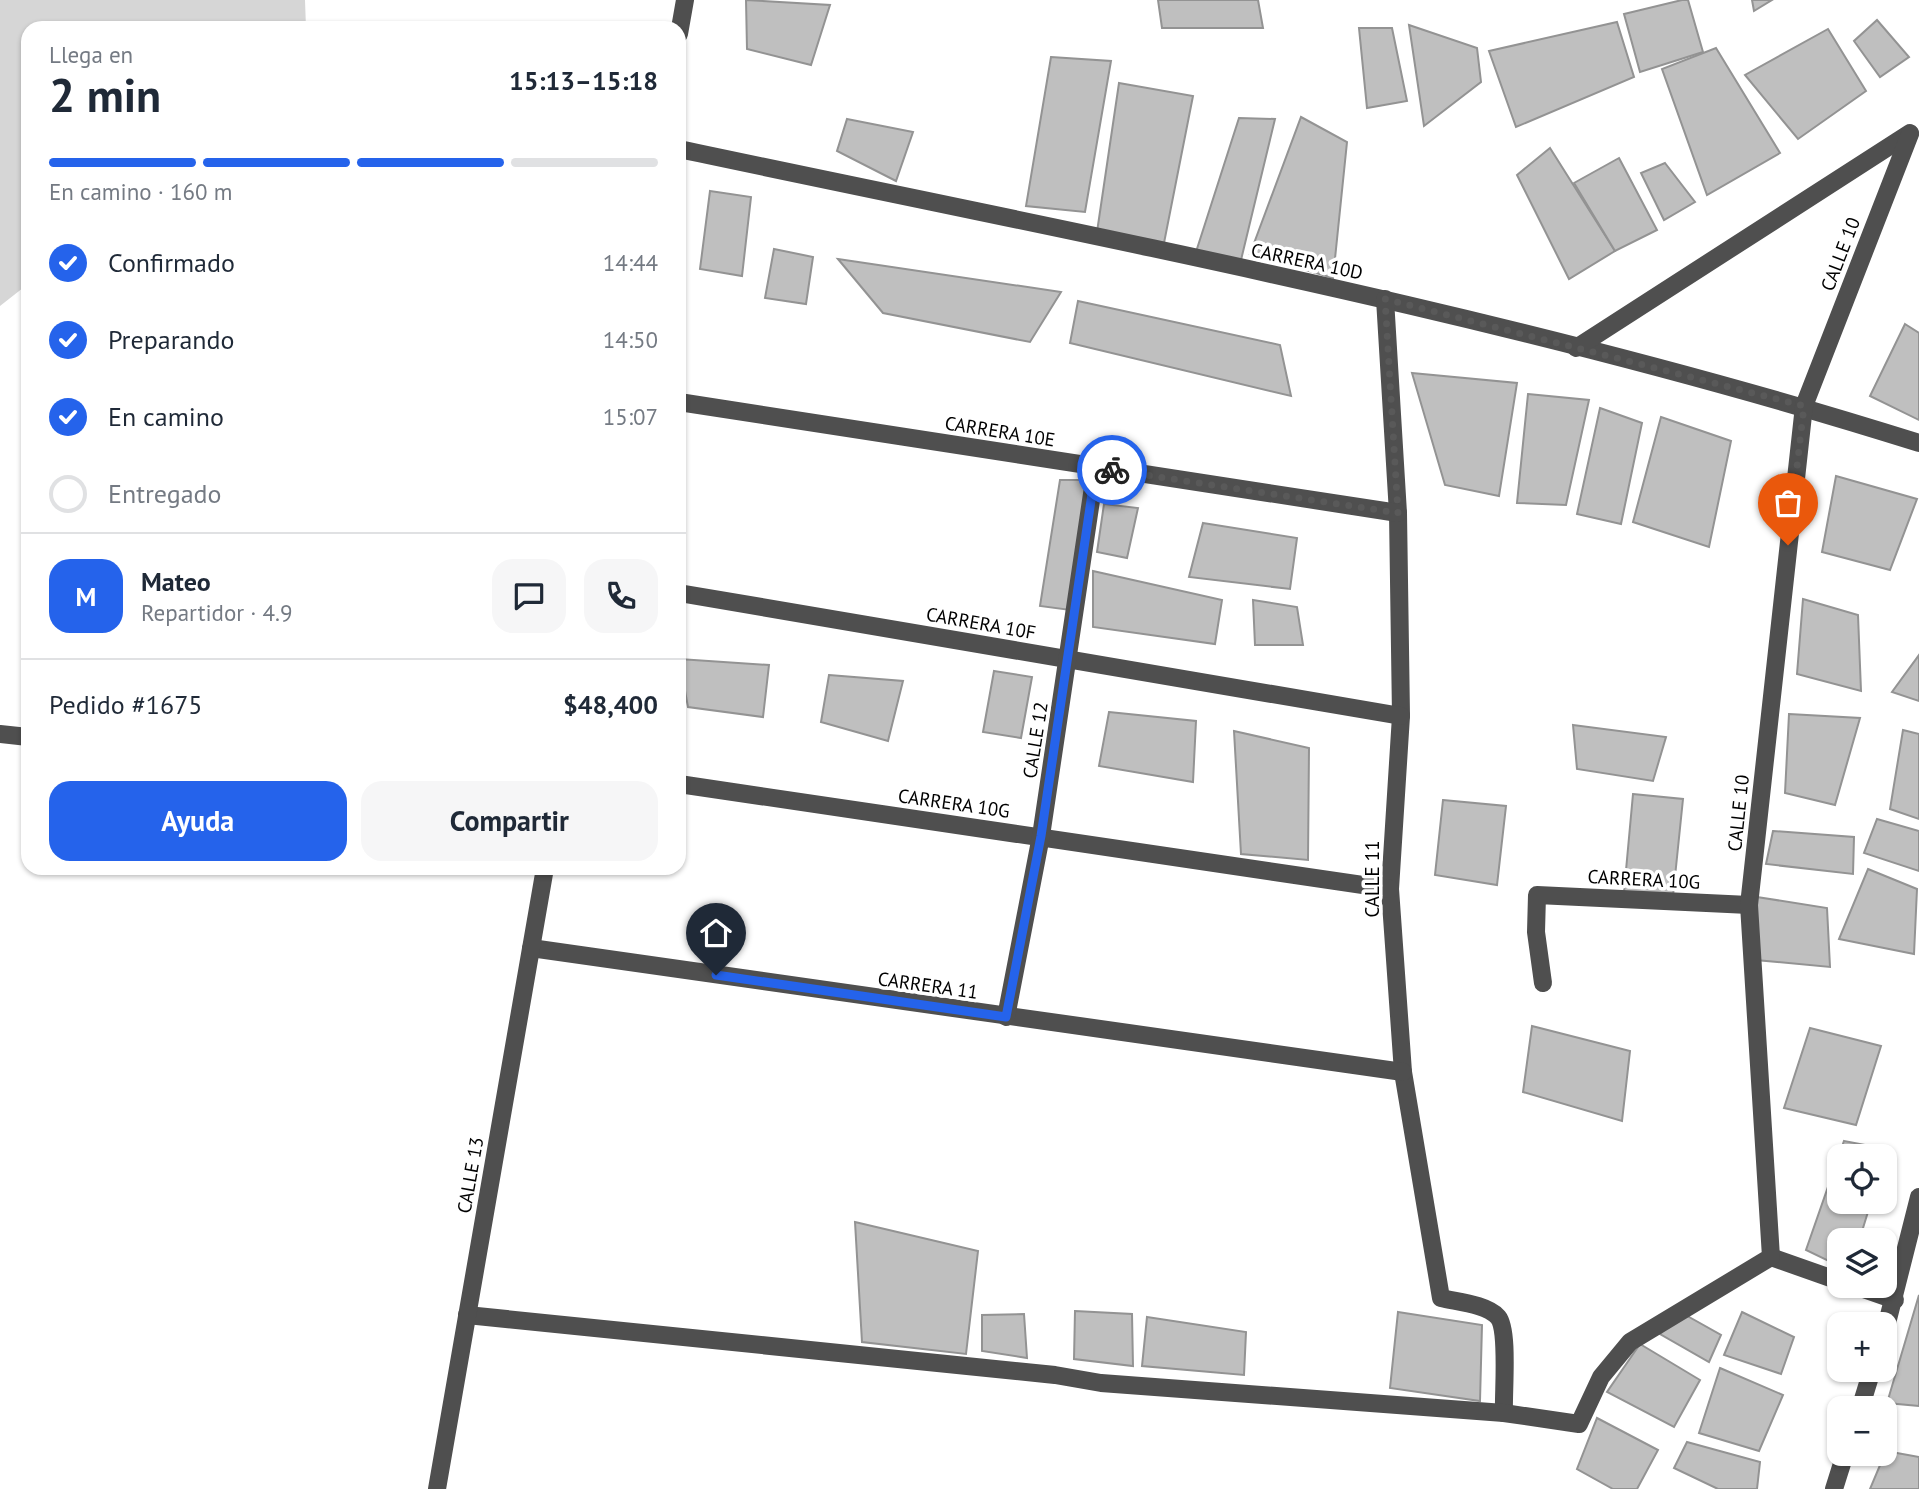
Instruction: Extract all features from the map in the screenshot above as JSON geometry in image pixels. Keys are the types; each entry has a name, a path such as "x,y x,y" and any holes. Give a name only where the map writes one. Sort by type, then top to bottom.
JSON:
{"street":[{"path":"681,21 685,0"},
{"path":"1576,348 1914,131"},
{"name":"CALLE 10","path":"1771,1257 1749,905 1804,406 1914,131"},
{"name":"CARRERA 10D","path":"686,150 1385,299 1804,406 1919,443"},
{"name":"CALLE 11","path":"1385,299 1398,513 1401,716 1390,889 1403,1072 1441,1298 1497,1315 1504,1328 1504,1413"},
{"name":"CARRERA 10E","path":"686,403 1398,513"},
{"name":"CALLE 12","path":"1006,1017 1041,836 1096,467"},
{"name":"CARRERA 10F","path":"686,594 1401,716"},
{"path":"0,734 21,736"},
{"name":"CARRERA 10G","path":"686,785 1390,889"},
{"name":"CALLE 13","path":"437,1489 544,875"},
{"name":"CARRERA 10G","path":"1542,983 1536,932 1537,895 1749,905"},
{"name":"CARRERA 11","path":"531,947 1403,1072"},
{"path":"1891,1312 1911,1254 1919,1197"},
{"path":"467,1315 1055,1375 1101,1383 1504,1413 1579,1424 1601,1377 1630,1342 1771,1257 1827,1277"},
{"path":"1889,1298 1895,1300"},
{"path":"1834,1489 1841,1466"}],"shaded area":[{"path":"0,0 305,0 306,21 21,21 21,290 0,306"}],"building":[{"path":"746,0 830,5 811,65 747,49"},
{"path":"1158,0 1258,0 1263,28 1162,28"},
{"path":"1688,0 1703,52 1640,72 1624,14"},
{"path":"1752,0 1772,0 1754,11"},
{"path":"1877,20 1909,57 1880,77 1854,41"},
{"path":"1617,22 1634,77 1516,127 1489,51"},
{"path":"1409,25 1477,48 1481,82 1424,126"},
{"path":"1359,28 1392,28 1407,101 1367,108"},
{"path":"1828,29 1866,91 1798,139 1745,75"},
{"path":"1716,48 1780,153 1707,195 1662,69"},
{"path":"1051,57 1111,61 1085,212 1026,206"},
{"path":"1119,83 1193,96 1163,248 1097,232"},
{"path":"1301,117 1347,142 1333,278 1250,254"},
{"path":"1239,118 1275,119 1241,260 1196,252"},
{"path":"847,119 913,132 896,181 837,151"},
{"path":"1550,148 1615,251 1569,279 1517,175"},
{"path":"1619,158 1657,230 1615,251 1574,183"},
{"path":"1665,163 1695,202 1664,220 1641,173"},
{"path":"710,191 751,197 742,276 700,269"},
{"path":"774,249 813,257 806,304 765,298"},
{"path":"838,259 1061,292 1030,342 883,313"},
{"path":"1078,301 1280,345 1291,396 1070,343"},
{"path":"1905,324 1919,333 1919,420 1870,396"},
{"path":"1412,373 1517,383 1499,496 1445,485"},
{"path":"1528,394 1589,400 1566,505 1517,503"},
{"path":"1600,408 1642,423 1621,524 1577,514"},
{"path":"1661,417 1731,441 1709,547 1633,522"},
{"path":"1836,476 1917,499 1890,570 1822,552"},
{"path":"1060,480 1089,480 1070,610 1040,606"},
{"path":"1104,504 1138,508 1127,558 1097,552"},
{"path":"1203,523 1297,538 1290,589 1189,577"},
{"path":"1093,571 1222,600 1215,644 1093,627"},
{"path":"1803,599 1858,615 1861,691 1797,674"},
{"path":"1253,600 1297,607 1303,645 1255,645"},
{"path":"1919,655 1919,701 1892,692"},
{"path":"686,659 769,665 763,717 688,707"},
{"path":"994,671 1032,677 1021,738 983,732"},
{"path":"829,675 903,681 888,741 821,722"},
{"path":"1109,712 1196,721 1193,782 1099,766"},
{"path":"1789,714 1860,718 1835,805 1785,793"},
{"path":"1573,725 1666,737 1653,781 1577,769"},
{"path":"1903,730 1919,734 1919,819 1890,809"},
{"path":"1234,731 1309,748 1308,860 1241,854"},
{"path":"1633,794 1683,799 1673,896 1624,892"},
{"path":"1443,800 1506,806 1497,885 1435,875"},
{"path":"1877,819 1919,831 1919,871 1864,853"},
{"path":"1773,831 1854,837 1853,874 1766,864"},
{"path":"1868,869 1917,889 1914,954 1839,939"},
{"path":"1757,897 1827,908 1830,967 1756,960"},
{"path":"1532,1026 1630,1051 1622,1121 1523,1092"},
{"path":"1810,1028 1881,1046 1856,1125 1784,1108"},
{"path":"1827,1190 1827,1214 1867,1214 1863,1228 1827,1228 1827,1260 1806,1250"},
{"path":"855,1222 978,1251 966,1354 862,1342"},
{"path":"1919,1295 1919,1406 1897,1404 1897,1396 1889,1396 1893,1382 1897,1382 1897,1369"},
{"path":"1075,1311 1132,1314 1133,1366 1074,1359"},
{"path":"1398,1312 1482,1325 1480,1401 1390,1388"},
{"path":"1742,1312 1794,1337 1781,1374 1724,1355"},
{"path":"1682,1313 1721,1335 1709,1362 1660,1334"},
{"path":"1024,1314 1027,1358 982,1351 982,1315"},
{"path":"1147,1317 1246,1332 1244,1375 1142,1366"},
{"path":"1640,1344 1700,1380 1674,1427 1607,1392"},
{"path":"1720,1368 1783,1395 1759,1451 1699,1433"},
{"path":"1597,1418 1658,1450 1637,1489 1613,1489 1577,1469"},
{"path":"1687,1442 1760,1462 1757,1489 1718,1489 1674,1468"},
{"path":"1897,1453 1919,1457 1919,1489 1870,1489 1880,1466 1897,1466"}],"way so far":[{"path":"1112,470 1398,513 1385,299 1804,406 1788,545"}],"route":[{"path":"716,975 1006,1017 1041,836 1096,467 1112,470"}]}
